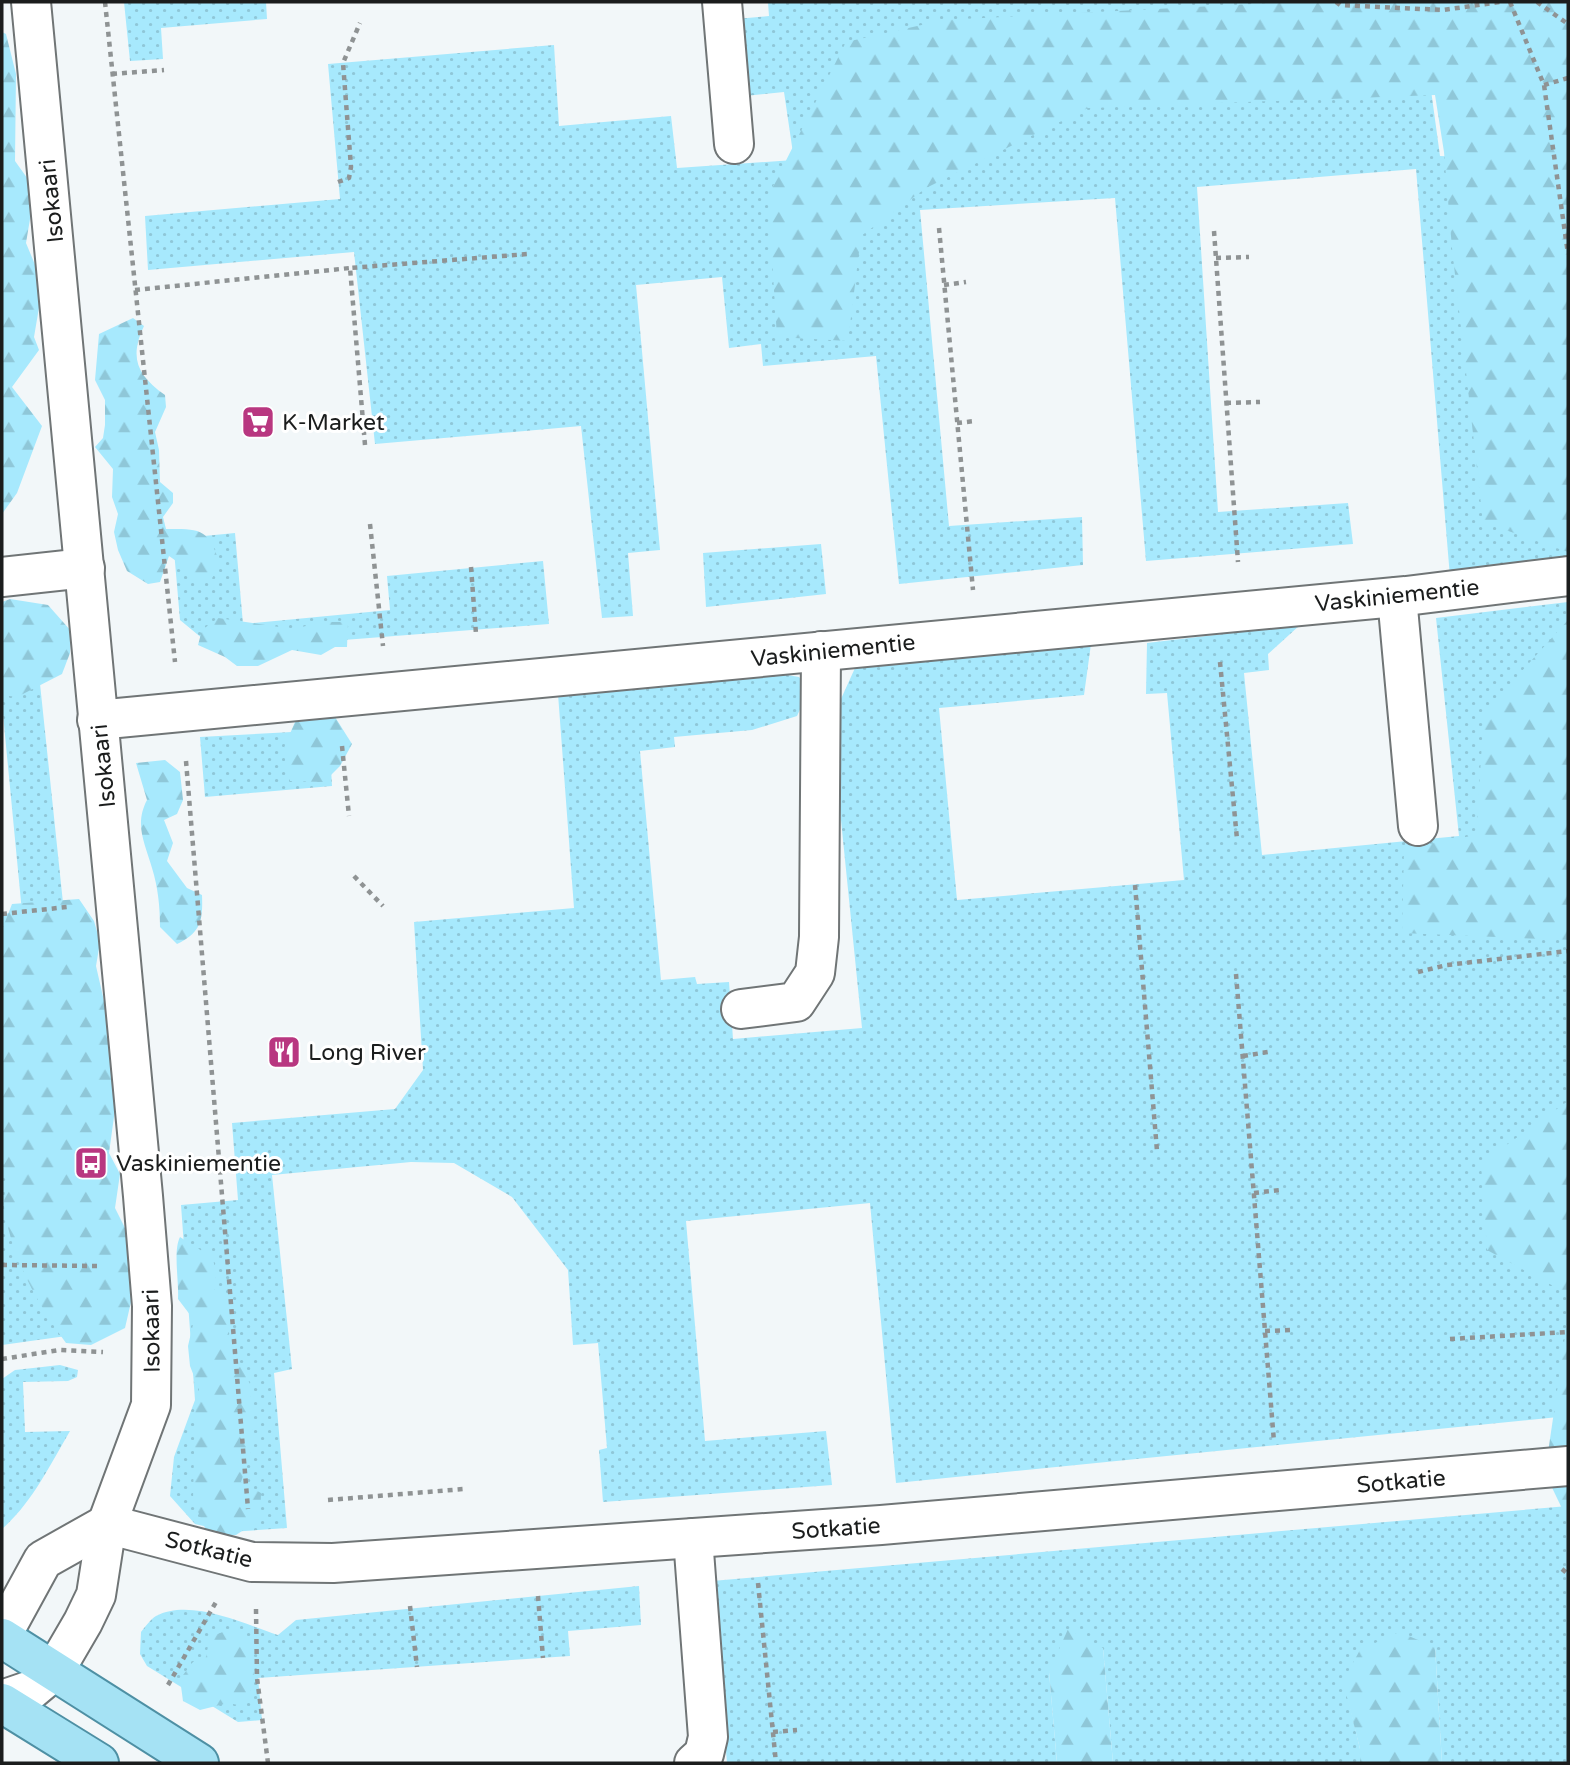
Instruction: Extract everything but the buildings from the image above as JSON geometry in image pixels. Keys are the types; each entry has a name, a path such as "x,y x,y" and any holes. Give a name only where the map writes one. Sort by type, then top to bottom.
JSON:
{"main road":[{"path":"2,1636 199,1763"},
{"path":"2,1701 99,1763"}],"street":[{"name":"Isokaari","path":"2,1701 31,1690 54,1670 96,1595 107,1524 151,1405 152,1352 149,1266 117,902 97,720 31,2"},
{"path":"722,2 734,144"},
{"path":"2,577 85,568"},
{"name":"Vaskiniementie","path":"97,720 1397,597 1568,576"},
{"path":"1397,597 1418,825"},
{"path":"741,1009 796,1002 816,973 819,937 821,651"},
{"name":"Sotkatie","path":"107,1524 252,1562 333,1563 753,1534 1568,1466"},
{"path":"2,1636 43,1560 107,1524"},
{"path":"692,1538 708,1737 704,1754 694,1763"}],"path":[{"path":"105,2 176,673"},
{"path":"1336,2 1340,5 1443,10 1500,2"},
{"path":"1510,2 1544,85 1568,254"},
{"path":"1537,2 1568,24"},
{"path":"338,182 349,178 351,167 342,63 360,23"},
{"path":"112,74 164,70"},
{"path":"1544,85 1568,78"},
{"path":"939,228 978,636"},
{"path":"1214,231 1226,403 1228,612 1237,839"},
{"path":"135,290 350,268 528,254"},
{"path":"1216,258 1249,257"},
{"path":"350,268 365,445"},
{"path":"944,285 966,282"},
{"path":"1226,403 1261,402"},
{"path":"957,423 975,421"},
{"path":"370,524 388,692"},
{"path":"471,567 474,598"},
{"path":"185,752 252,1562"},
{"path":"344,771 349,816"},
{"path":"354,876 383,906"},
{"path":"1135,884 1157,1151"},
{"path":"2,914 117,902"},
{"path":"1418,972 1447,965 1568,951"},
{"path":"1236,974 1278,1492"},
{"path":"1243,1056 1268,1052"},
{"path":"1254,1193 1280,1190"},
{"path":"2,1265 149,1266"},
{"path":"1265,1331 1292,1330"},
{"path":"1450,1339 1568,1332"},
{"path":"2,1359 59,1350 152,1352"},
{"path":"328,1500 464,1489"},
{"path":"753,1534 776,1763"},
{"path":"534,1549 543,1658"},
{"path":"405,1558 417,1667"},
{"path":"1562,1569 1568,1574"},
{"path":"164,1690 216,1602 229,1603"},
{"path":"256,1606 257,1678 268,1763"},
{"path":"773,1732 797,1730"}],"green space":[{"path":"124,2 266,2 267,19 161,28 163,59 130,61"},
{"path":"768,2 1419,2 1440,156 1561,161 1568,212 1568,576 1451,589 1416,169 1197,187 1218,512 1348,503 1353,544 1146,561 1115,198 920,210 949,526 1082,517 1083,565 899,584 876,356 763,366 761,344 729,348 722,277 636,285 660,550 628,553 633,616 602,618 581,426 375,444 354,252 148,270 145,216 340,199 328,64 554,45 559,126 671,116 677,168 794,160 784,92 745,96 736,19 769,16"},
{"path":"1291,2 1568,2 1568,552 1483,522 1452,248 1444,152 1435,95 1088,108 926,188 861,236 848,341 777,337 768,196 846,42 944,20"},
{"path":"2,32 6,34 16,74 15,161 35,189 26,243 43,284 34,337 39,350 12,387 42,426 17,493 2,514"},
{"path":"133,318 144,326 137,347 138,365 155,388 165,395 166,407 155,432 159,450 160,482 173,493 173,503 163,517 166,529 188,529 207,537 220,564 211,580 192,581 182,565 169,556 160,582 148,584 127,571 118,550 114,532 118,514 112,497 113,469 95,447 103,438 105,400 95,380 99,334"},
{"path":"235,533 243,624 390,610 387,576 543,561 549,624 230,649 203,639 180,620 173,539"},
{"path":"821,544 826,594 706,607 703,553"},
{"path":"10,599 48,605 71,631 70,653 62,674 17,697 2,695 2,602"},
{"path":"1568,602 1568,670 1557,632 1568,681 1568,1416 896,1483 870,1203 686,1221 705,1441 826,1431 832,1485 603,1502 599,1450 607,1448 598,1343 573,1345 568,1270 512,1197 454,1163 411,1162 272,1175 292,1369 274,1373 287,1528 230,1532 195,1524 170,1496 174,1457 195,1400 181,1205 238,1200 232,1123 395,1109 423,1070 414,922 574,908 558,694 781,674 799,677 809,690 797,716 752,730 674,737 675,747 640,751 661,980 695,977 697,984 729,982 733,1039 862,1028 831,721 855,668 1091,644 1084,695 939,708 957,900 1184,880 1167,693 1146,694 1147,643 1300,625 1268,654 1269,670 1244,673 1262,855 1459,836 1436,618"},
{"path":"2,616 35,636 103,1284 95,1332 2,1345 2,914 22,912 2,704"},
{"path":"218,618 293,629 323,622 348,622 347,647 335,647 321,655 292,650 258,666 237,666 225,657 198,645 202,630"},
{"path":"1568,620 1568,940 1402,933 1404,849 1476,835 1484,713"},
{"path":"335,717 352,744 340,766 324,782 290,781 283,750 295,722"},
{"path":"329,730 332,786 205,797 200,737"},
{"path":"165,760 180,772 183,800 177,814 164,820 173,843 167,861 187,888 202,895 199,925 191,935 177,944 160,927 157,890 141,826 147,800 136,763"},
{"path":"79,899 94,921 100,942 96,966 107,1014 109,1053 117,1095 109,1153 120,1174 115,1208 129,1236 131,1302 125,1328 91,1345 66,1343 28,1282 14,1249 5,1214 6,1176 2,1160 2,930 12,904"},
{"path":"1568,1101 1568,1294 1487,1250 1481,1163"},
{"path":"180,1237 213,1258 216,1275 213,1289 226,1295 234,1315 227,1336 250,1384 253,1445 241,1482 261,1493 260,1519 236,1535 208,1535 193,1500 195,1414 199,1389 190,1366 188,1346 194,1320 178,1299 177,1258"},
{"path":"1568,1316 1568,1521 1545,1473"},
{"path":"60,1365 78,1370 77,1377 68,1381 23,1382 25,1432 70,1431 31,1496 2,1529 2,1379 15,1370"},
{"path":"1568,1506 1568,1763 1442,1763 1435,1647 1344,1681 1360,1749 1360,1763 1113,1763 1103,1648 1049,1672 1057,1763 727,1763 712,1581"},
{"path":"639,1586 641,1625 568,1631 570,1656 258,1678 262,1720 238,1722 147,1666 140,1654 141,1632 154,1617 170,1611 201,1611 234,1619 278,1635 296,1620"},
{"path":"238,1626 250,1645 254,1665 252,1686 243,1706 228,1703 200,1710 183,1701 180,1679 193,1662 205,1661 210,1637"},
{"path":"1068,1629 1103,1648 1113,1763 1057,1763 1049,1672"},
{"path":"1399,1632 1435,1647 1442,1763 1360,1763 1360,1749 1343,1681 1360,1650"}],"place":[{"name":"K-Market","path":"258,422"},
{"name":"Long River","path":"284,1052"},
{"name":"Vaskiniementie","path":"91,1163"}]}
